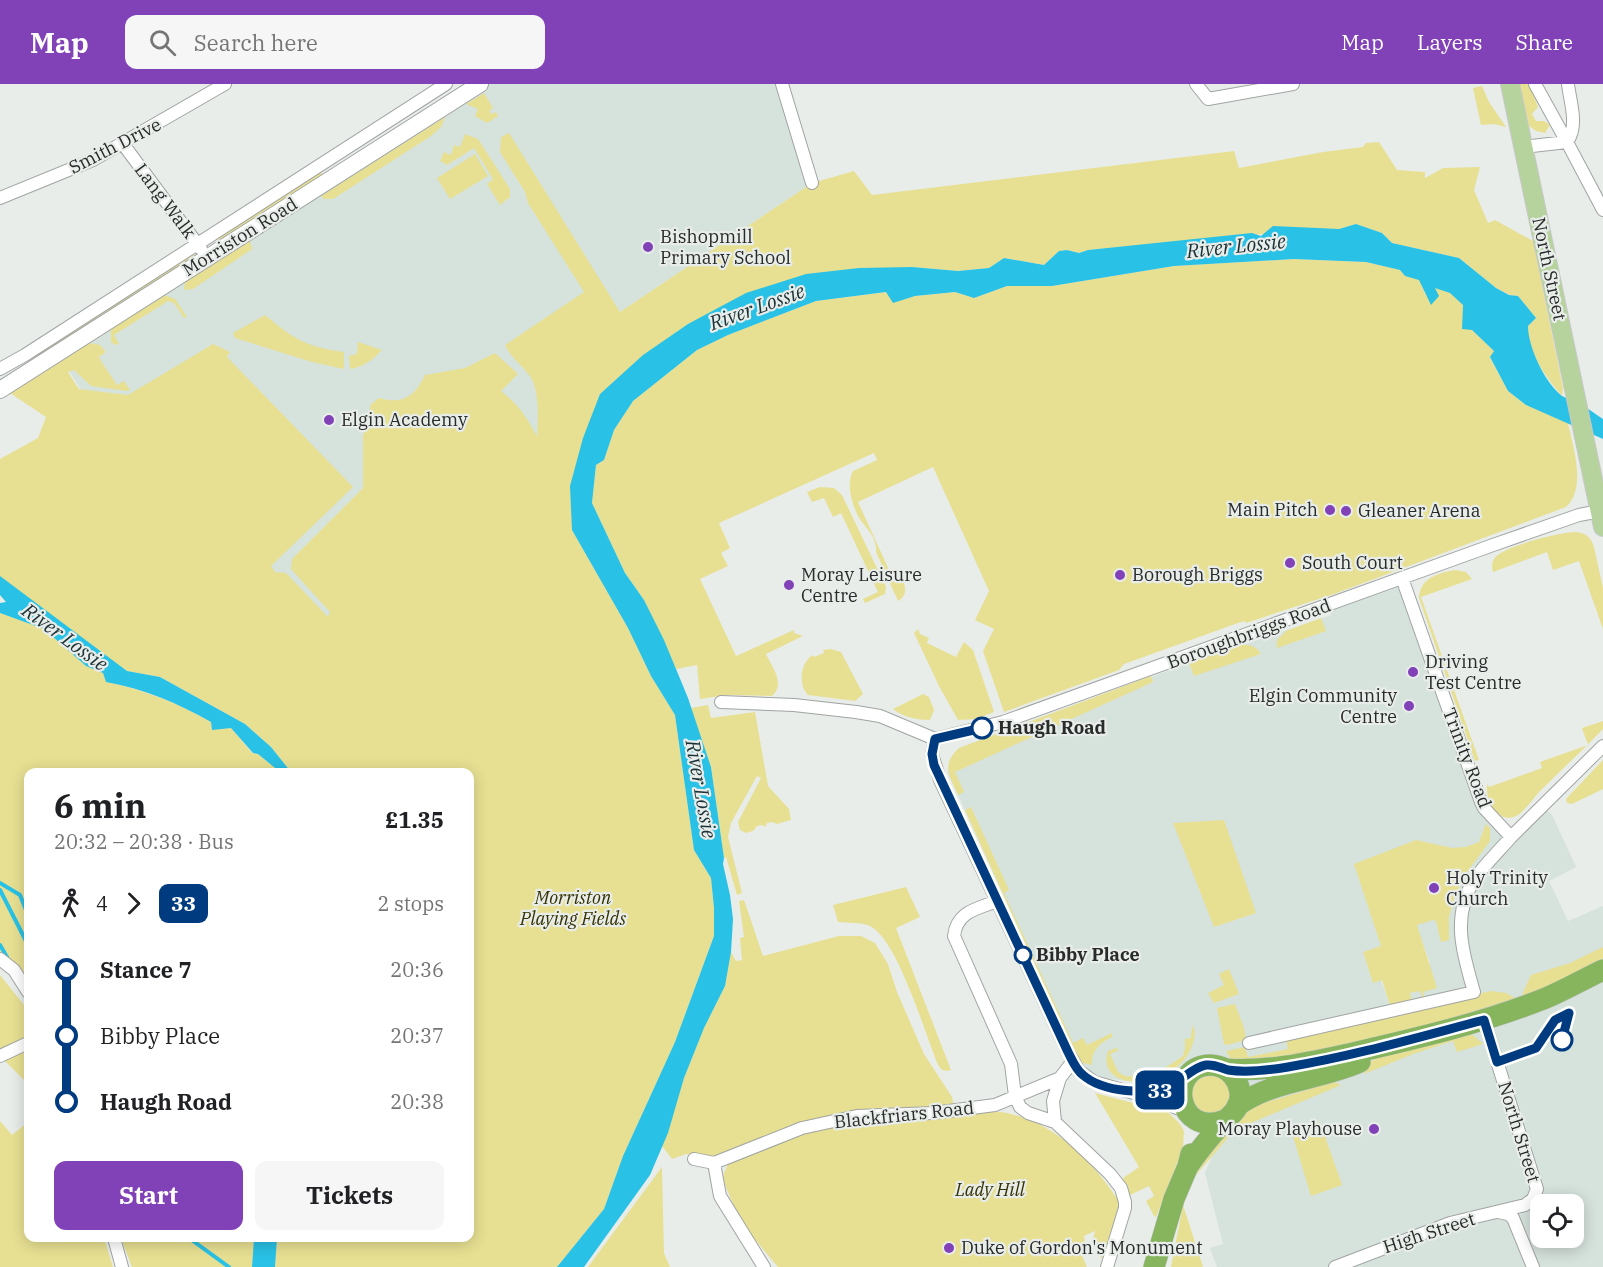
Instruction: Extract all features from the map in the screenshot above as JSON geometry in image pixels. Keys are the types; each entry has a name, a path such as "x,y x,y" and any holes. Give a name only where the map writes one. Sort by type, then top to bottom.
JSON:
{"highway":[{"path":"1158,1262 1174,1198 1188,1166 1194,1130 1181,1097 1184,1081 1189,1074 1205,1065 1226,1069 1255,1070 1287,1067 1393,1045 1484,1020 1547,997 1603,970"},
{"path":"1188,1166 1231,1113 1252,1096 1265,1090 1336,1071 1393,1045"},
{"path":"1189,1115 1208,1124 1231,1113 1240,1090 1233,1075 1226,1069"}],"main road":[{"name":"North Street","path":"1510,84 1601,519"}],"street":[{"name":"Smith Drive","path":"0,198 93,160 225,84"},
{"name":"Morriston Road","path":"327,172 415,104 446,84"},
{"name":"Morriston Road","path":"0,390 30,362 203,251 327,172 426,118 480,84"},
{"path":"782,84 812,183"},
{"path":"1197,84 1208,99 1293,84"},
{"path":"1535,84 1603,210"},
{"path":"1523,147 1567,142 1573,135 1568,84"},
{"path":"415,104 426,118"},
{"name":"Lang Walk","path":"123,144 203,251"},
{"name":"Morriston Road","path":"0,369 30,362"},
{"name":"Boroughbriggs Road","path":"935,739 1003,722 1580,515 1601,519"},
{"name":"Trinity Road","path":"1402,578 1481,802 1511,837"},
{"path":"721,702 794,705 880,716 935,739 932,754 940,780 1073,1061 1082,1075 1094,1082 1159,1100 1189,1115"},
{"path":"1249,1043 1474,992 1462,950 1460,934 1462,911 1474,880 1511,837 1603,746"},
{"path":"997,901 962,916 955,927 954,936 1011,1064 1015,1096 1020,1107 1024,1111 1055,1122 1110,1174 1121,1188 1125,1208 1107,1267"},
{"path":"0,959 14,970 24,986"},
{"name":"North Street","path":"1484,1020 1537,1189 1533,1199 1525,1205"},
{"path":"0,1056 24,1045"},
{"path":"1055,1122 1053,1101 1060,1078 1073,1061"},
{"path":"1131,1091 1160,1090 1189,1074"},
{"name":"Blackfriars Road","path":"714,1163 802,1128 857,1116 964,1110 994,1105 1060,1078"},
{"path":"694,1159 714,1163 720,1196 764,1267"},
{"name":"High Street","path":"1335,1267 1450,1223 1525,1205"},
{"path":"1498,1212 1508,1214 1513,1218 1533,1267"},
{"path":"115,1242 122,1267"}],"shaded area":[{"name":"Elgin Academy","path":"480,84 782,84 812,183 620,312 431,757 123,454 61,359 483,92"},
{"path":"1401,580 1483,810 1509,838 1472,880 1460,911 1458,934 1471,987 1474,985 1462,935 1463,913 1475,881 1543,807 1552,815 1576,867 1549,881 1568,921 1603,906 1603,1267 1217,1267 1210,1248 1223,1244 1205,1173 1217,1144 1189,1126 1183,1116 1138,1082 1102,1078 1079,1062 948,773 950,759 959,748 1175,668 1331,615 1329,606","holes":["1389,851 1430,963 1393,974 1392,978 1400,1004 1390,1006 1381,980 1373,983 1363,952 1382,946 1355,864"]}],"green space":[{"path":"1519,84 1529,84 1538,107 1532,114 1536,121 1544,121 1550,125 1545,133 1529,126"},
{"path":"1482,86 1489,102 1506,127 1494,124 1481,125 1473,88"},
{"path":"484,93 493,108 489,111 491,114 496,112 498,116 487,123 475,116 478,109 466,104"},
{"path":"445,117 441,127 431,136 333,199 324,199 321,196"},
{"name":"Morriston Playing Fields","path":"509,133 620,312 812,183 854,171 872,195 1234,151 1239,168 1363,147 1366,143 1379,142 1397,170 1425,172 1425,178 1443,168 1480,167 1474,190 1488,223 1495,220 1533,241 1563,388 1562,396 1534,355 1528,326 1536,318 1518,296 1496,288 1459,258 1392,243 1382,233 1356,224 1339,229 1088,250 1079,253 1059,251 1044,265 1004,258 989,268 958,271 912,267 688,324 643,356 600,394 572,530 628,628 651,676 675,715 694,850 711,878 714,908 714,936 675,1042 623,1156 604,1209 557,1267 275,1267 277,1242 474,1242 474,768 288,768 271,747 245,724 160,677 127,671 5,582 0,576 0,459 38,438 46,417 10,393 89,343 100,345 106,352 99,357 117,385 124,381 130,390 91,386 74,370 68,372 79,389 128,395 213,344 230,352 227,357 353,487 271,566 275,572 286,573 328,617 330,612 291,569 292,559 363,488 363,436 371,404 379,398 395,400 407,397 417,388 425,375 465,368 495,353 518,374 501,391 522,412 537,437 538,404 533,381 505,345 584,292 528,203 525,192 500,152 501,137"},
{"path":"465,134 478,139 510,189 510,197 500,205 487,184 493,179 474,148 447,165 440,161 444,152 451,155 454,145 460,147"},
{"path":"475,154 488,176 450,199 437,178"},
{"path":"321,172 323,176 218,243 216,241 217,238"},
{"path":"250,241 252,249 193,289 184,290 185,282"},
{"path":"192,254 196,257 36,357 35,355"},
{"path":"1294,259 1366,262 1400,270 1405,276 1419,279 1426,296 1434,287 1450,293 1463,305 1472,330 1494,351 1490,358 1508,391 1526,405 1568,423 1577,478 1576,489 1566,507 1334,594 1246,623 1245,621 1238,623 1124,664 1119,670 1004,712 983,651 994,629 975,620 989,591 933,467 858,502 895,583 903,580 905,592 898,601 876,552 874,539 859,517 851,497 850,483 853,471 877,460 874,453 719,523 730,548 721,553 728,566 700,579 736,656 794,630 794,633 803,636 766,654 778,681 776,691 772,696 727,695 700,699 697,665 676,669 644,600 625,573 592,503 596,465 604,460 614,430 633,401 697,350 728,335 816,301 887,292 893,302 915,296 955,292 974,298 1007,286 1052,286 1174,266"},
{"path":"164,295 175,299 187,317 184,318 174,303 168,301 114,335 119,344 111,342 111,329"},
{"path":"265,315 301,341 344,352 344,369 312,362 235,338 233,333"},
{"path":"358,342 382,350 360,367 350,369 349,356 357,354"},
{"path":"820,487 834,488 842,495 886,587 885,594 865,603 863,599 878,592 841,513 833,517 824,498 812,502 807,492"},
{"path":"1573,532 1586,535 1594,547 1603,588 1603,629 1579,561 1553,570 1547,552 1493,572 1493,560 1504,551 1534,540"},
{"path":"1455,570 1466,572 1472,579 1421,597 1479,760 1475,761 1419,598 1426,581 1436,575"},
{"path":"0,613 44,629 86,666 103,673 107,682 148,693 173,703 211,722 212,729 231,728 252,753 258,754 275,768 24,768 24,985 0,953"},
{"path":"1321,618 1326,631 1277,648 1277,640 1286,631"},
{"path":"918,629 920,634 929,638 927,643 956,657 964,642 973,650 994,712 976,719 958,720 914,633"},
{"path":"1240,645 1252,646 1261,654 1194,676 1189,663"},
{"path":"831,649 841,652 863,694 855,701 808,695 805,691 802,674 805,663 813,655 814,657 824,653 823,650"},
{"path":"1151,676 1153,682 955,772 964,792 958,795 948,765 959,748"},
{"path":"923,694 929,697 934,710 930,720 910,718 893,709"},
{"path":"708,705 711,718 755,712 768,786 789,809 791,820 777,824 767,823 765,827 757,826 753,831 746,833 740,830 738,822 761,778 757,776 731,823 728,837 742,893 737,895 726,857 724,858 711,767 691,708"},
{"path":"1603,721 1603,729 1588,744 1582,728"},
{"path":"1587,745 1519,814 1510,818 1504,817 1493,808 1487,784 1489,787 1542,768 1540,762"},
{"path":"1603,760 1603,789 1572,804 1567,803 1566,799"},
{"path":"971,807 1009,890 1004,893 1073,1043 1083,1038 1087,1045 1112,1033 1112,1037 1095,1051 1092,1065 1079,1062 965,810"},
{"path":"1224,820 1256,913 1214,927 1173,823"},
{"path":"1486,824 1490,828 1490,841 1467,872 1455,896 1449,917 1449,940 1441,942 1436,921 1417,925 1437,988 1423,992 1425,999 1420,991 1410,993 1412,1002 1390,1006 1382,980 1373,983 1363,952 1381,946 1354,864 1416,840 1452,848 1466,847 1479,842"},
{"path":"906,887 920,917 896,928 951,1070 948,1071 942,1070 938,1065 910,989 891,949 870,926 838,922 833,905"},
{"name":"Lady Hill","path":"744,900 763,956 839,936 861,936 875,943 888,964 897,992 924,1054 952,1097 956,1116 974,1112 995,1112 1028,1119 1060,1137 1074,1148 1110,1188 1120,1203 1102,1259 1092,1242 1095,1231 1084,1236 1085,1241 1078,1245 1087,1267 778,1267 741,1223 723,1180 729,1162 686,1154 672,1159 662,1146 684,1078 704,1028 725,986 731,952 736,961 742,960 740,938 744,937 739,901"},
{"path":"1603,947 1603,959 1570,978 1521,997 1531,975 1570,963"},
{"path":"1229,969 1239,994 1214,1003 1208,993 1224,985 1219,974"},
{"path":"0,975 24,1005 24,1080 0,1056"},
{"path":"1491,991 1506,993 1517,999 1458,1018 1305,1059 1231,1060 1226,1051 1245,1047 1248,1057 1288,1049 1286,1039"},
{"path":"1235,1004 1246,1040 1227,1045 1224,1044 1217,1008"},
{"path":"1192,1025 1195,1031 1193,1043 1184,1059 1171,1071 1140,1082 1125,1080 1113,1075 1107,1065 1108,1051 1116,1048 1119,1050 1110,1054 1118,1072 1125,1076 1151,1077 1183,1056 1185,1039 1191,1038"},
{"path":"1464,1035 1473,1035 1483,1044 1457,1052 1453,1041 1364,1074 1367,1065 1386,1054"},
{"path":"1211,1075 1224,1081 1230,1094 1224,1107 1211,1113 1198,1107 1192,1094 1198,1081"},
{"path":"1332,1081 1341,1085 1239,1128 1231,1134 1191,1181 1221,1139 1249,1111 1261,1104"},
{"path":"1095,1093 1168,1112 1184,1131 1183,1148 1156,1217 1146,1201 1154,1196 1149,1186 1130,1195 1123,1178 1139,1167"},
{"path":"0,1121 12,1135 24,1125 24,1242 105,1242 113,1267 0,1267"},
{"path":"1320,1122 1342,1185 1311,1196 1292,1133 1309,1129 1310,1126"},
{"path":"662,1167 664,1253 670,1267 588,1267"},
{"path":"1183,1205 1203,1267 1171,1267"},
{"path":"123,1242 254,1242 252,1267 132,1267"}],"water":[{"name":"River Lossie","path":"1356,224 1382,233 1392,243 1459,258 1496,288 1509,295 1518,296 1536,318 1528,326 1529,335 1534,354 1544,374 1562,396 1603,419 1603,439 1526,405 1508,391 1490,357 1494,351 1472,330 1462,329 1463,305 1450,293 1435,288 1439,296 1431,305 1419,280 1405,276 1400,270 1366,262 1294,259 1174,266 1052,286 1007,286 974,298 955,292 915,296 893,303 886,292 816,301 728,335 697,350 633,401 614,430 604,460 596,465 592,503 625,573 644,600 664,640 688,698 711,767 723,864 733,919 731,952 725,986 704,1028 684,1078 668,1133 650,1175 584,1267 557,1267 604,1209 623,1156 675,1042 714,936 711,878 694,850 675,715 651,676 628,628 572,530 570,486 583,438 600,394 643,355 688,324 746,293 806,274 859,268 912,267 958,271 989,268 1004,258 1044,265 1059,251 1079,253 1088,250 1252,233 1261,236 1273,226 1339,229"},
{"name":"River Lossie","path":"0,576 127,671 160,677 245,724 271,747 288,768 275,768 258,754 253,753 231,728 212,730 211,722 173,703 106,682 103,673 86,666 44,629 0,613 0,603 6,602 0,595"},
{"path":"254,1242 277,1242 275,1267 252,1267"}],"waterway":[{"path":"0,883 20,895 24,905"},
{"path":"0,890 24,937"},
{"path":"0,945 7,957"},
{"path":"195,1242 229,1267"}],"bus line":[{"name":"33","path":"982,728 935,739 932,754 934,765 1068,1052 1086,1078 1103,1085 1131,1091 1160,1090 1205,1065 1240,1070 1287,1067 1393,1045 1484,1020 1497,1062 1536,1048 1552,1023 1569,1013 1562,1040"}],"place":[{"name":"Bishopmill Primary School","path":"648,247"},
{"name":"Elgin Academy","path":"329,420"},
{"name":"Main Pitch","path":"1330,510"},
{"name":"Gleaner Arena","path":"1346,511"},
{"name":"South Court","path":"1290,563"},
{"name":"Borough Briggs","path":"1120,575"},
{"name":"Moray Leisure Centre","path":"789,585"},
{"name":"Driving Test Centre","path":"1413,672"},
{"name":"Elgin Community Centre","path":"1409,706"},
{"name":"Haugh Road","path":"982,728"},
{"name":"Holy Trinity Church","path":"1434,888"},
{"name":"Bibby Place","path":"1023,955"},
{"name":"Moray Playhouse","path":"1374,1129"},
{"name":"Duke of Gordon's Monument","path":"949,1248"}]}
